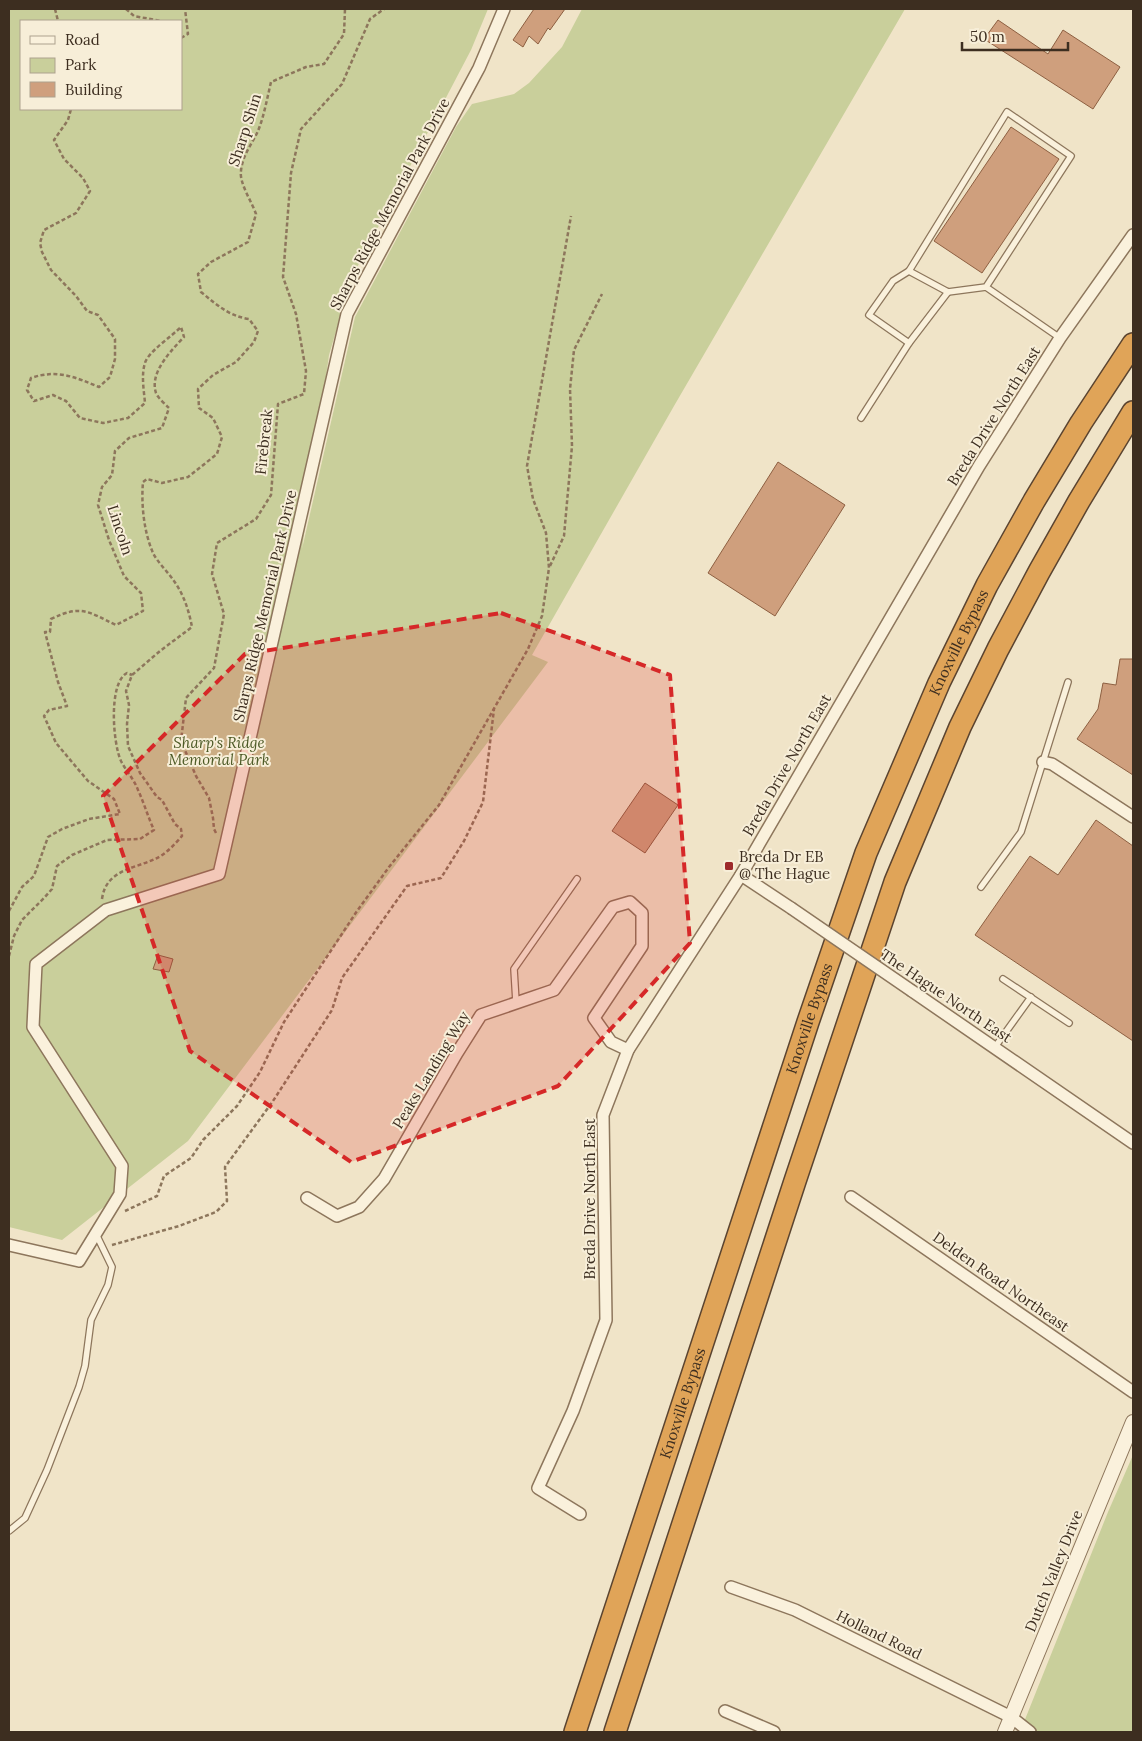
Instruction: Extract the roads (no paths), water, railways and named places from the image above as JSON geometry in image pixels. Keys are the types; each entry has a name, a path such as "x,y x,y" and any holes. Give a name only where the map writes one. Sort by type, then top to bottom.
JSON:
{"highway":[{"name":"Knoxville Bypass","path":"575,1732 802,1041 866,853 939,683 987,586 1034,501 1081,423 1133,344"},
{"path":"615,1732 895,882 950,752 998,648 1079,501 1133,412"}],"street":[{"name":"Sharps Ridge Memorial Park Drive","path":"9,1246 79,1261 120,1194 122,1166 33,1027 36,964 106,910 219,874 347,314 479,68 504,9"},
{"name":"Breda Drive North East","path":"580,1514 538,1488 573,1411 606,1320 603,1115 628,1050 742,875 979,466 1060,338 1133,235"},
{"path":"1043,762 1052,764 1133,817"},
{"name":"The Hague North East","path":"742,875 1133,1143"},
{"name":"Peaks Landing Way","path":"307,1198 337,1216 358,1208 384,1180 481,1015 554,990 613,907 630,902 642,913 642,946 594,1018 612,1042 628,1050"},
{"name":"Delden Road Northeast","path":"851,1197 1133,1392"},
{"name":"Dutch Valley Drive","path":"1005,1732 1133,1422"},
{"name":"Holland Road","path":"731,1587 795,1610 1011,1717 1030,1732"},
{"path":"724,1711 774,1732"}],"lane":[{"path":"909,343 869,315 893,281 909,271 1007,112 1071,156 986,287"},
{"path":"909,271 948,292 986,287 1060,338"},
{"path":"861,418 909,343 948,292"},
{"path":"981,886 1021,832 1068,682"},
{"path":"516,1002 514,969 577,879"},
{"path":"1003,978 1069,1023"},
{"path":"995,1048 1031,997"},
{"path":"9,1531 25,1518 47,1470 80,1387 85,1366 91,1320 108,1285 112,1267 96,1234"}],"place":[{"name":"Breda Dr EB @ The Hague","path":"729,866"}],"park label":[{"name":"Sharp's Ridge Memorial Park","path":"219,752"}]}
